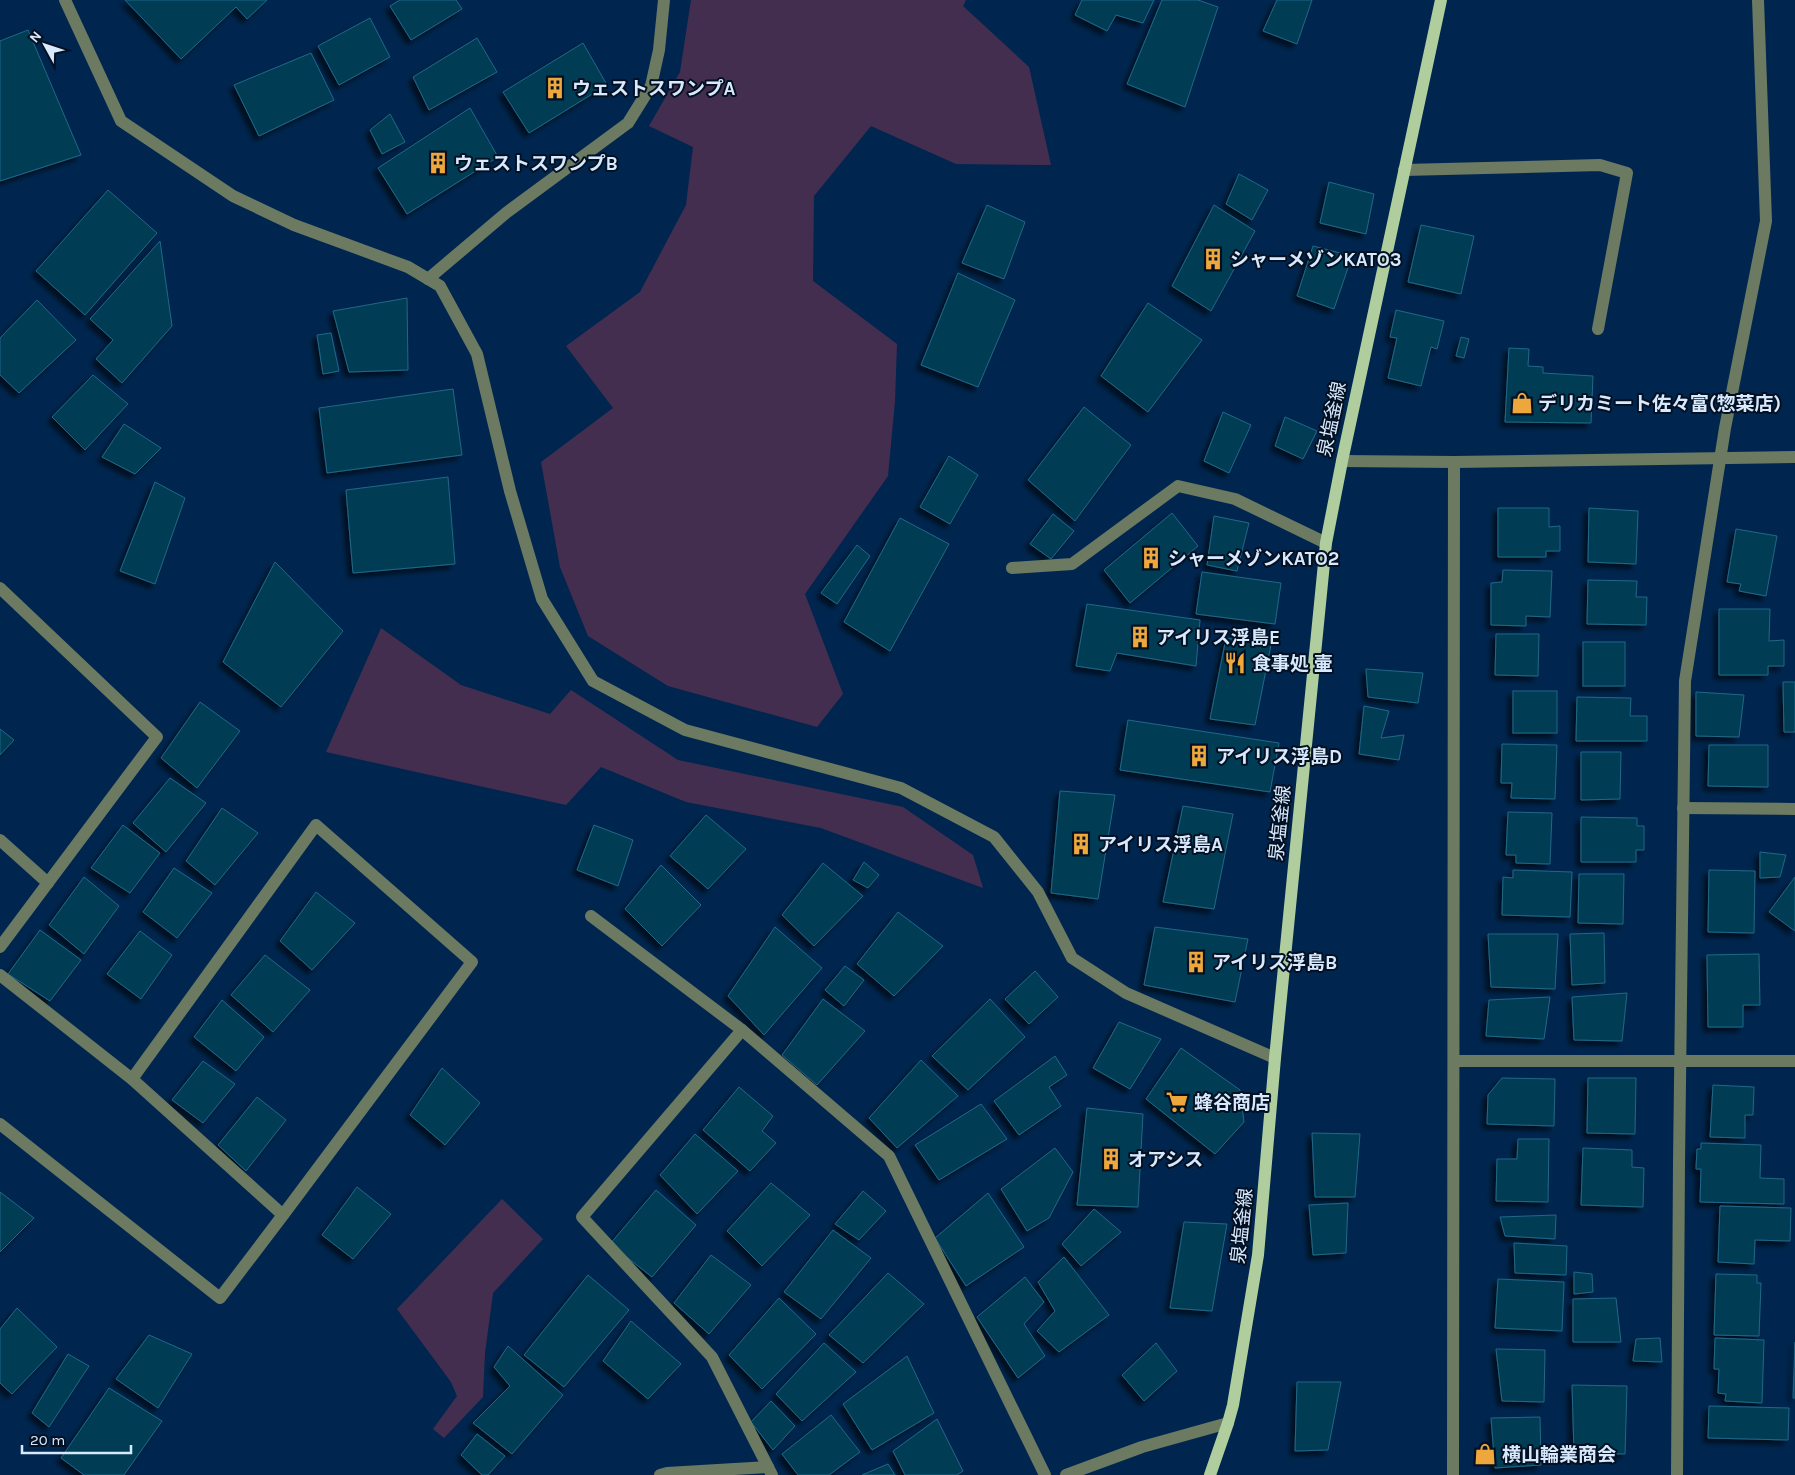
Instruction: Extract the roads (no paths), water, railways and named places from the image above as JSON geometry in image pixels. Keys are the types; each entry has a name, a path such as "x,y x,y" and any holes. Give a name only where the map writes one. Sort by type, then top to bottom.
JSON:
{"main road":[{"name":"泉塩釜線","path":"1210,1475 1228,1423 1258,1255 1275,1058 1326,543 1441,0"}],"street":[{"path":"65,0 121,121 233,196 294,225 408,267 440,286 477,354 510,491 542,599 593,681 685,730 901,788 994,837 1038,892 1072,958 1126,993 1275,1058"},
{"path":"428,279 506,213 628,123 651,86 659,50 664,0"},
{"path":"1677,1475 1685,681 1720,457 1766,221 1758,0"},
{"path":"1404,170 1600,165 1627,172 1598,329"},
{"path":"1342,461 1454,462 1795,457"},
{"path":"1453,1475 1454,462"},
{"path":"1012,568 1072,564 1178,486 1235,499 1326,543"},
{"path":"0,588 158,737 0,947"},
{"path":"1683,808 1795,809"},
{"path":"0,1124 220,1298 472,962 316,825 132,1079"},
{"path":"0,840 48,883"},
{"path":"591,916 742,1030 889,1156 1045,1475"},
{"path":"0,975 132,1079 284,1215"},
{"path":"660,1475 667,1473 770,1471 712,1358 582,1217 742,1030"},
{"path":"1454,1061 1795,1061"},
{"path":"1066,1475 1142,1447 1228,1423"}],"place":[{"name":"ウェストスワンプA","path":"555,88"},
{"name":"ウェストスワンプB","path":"438,163"},
{"name":"シャーメゾンKATO3","path":"1213,259"},
{"name":"デリカミート佐々富(惣菜店)","path":"1522,403"},
{"name":"シャーメゾンKATO2","path":"1151,558"},
{"name":"アイリス浮島E","path":"1140,637"},
{"name":"食事処 壷","path":"1235,663"},
{"name":"アイリス浮島D","path":"1199,756"},
{"name":"アイリス浮島A","path":"1081,844"},
{"name":"アイリス浮島B","path":"1196,962"},
{"name":"蜂谷商店","path":"1177,1102"},
{"name":"オアシス","path":"1111,1159"},
{"name":"横山輪業商会","path":"1485,1454"}]}
